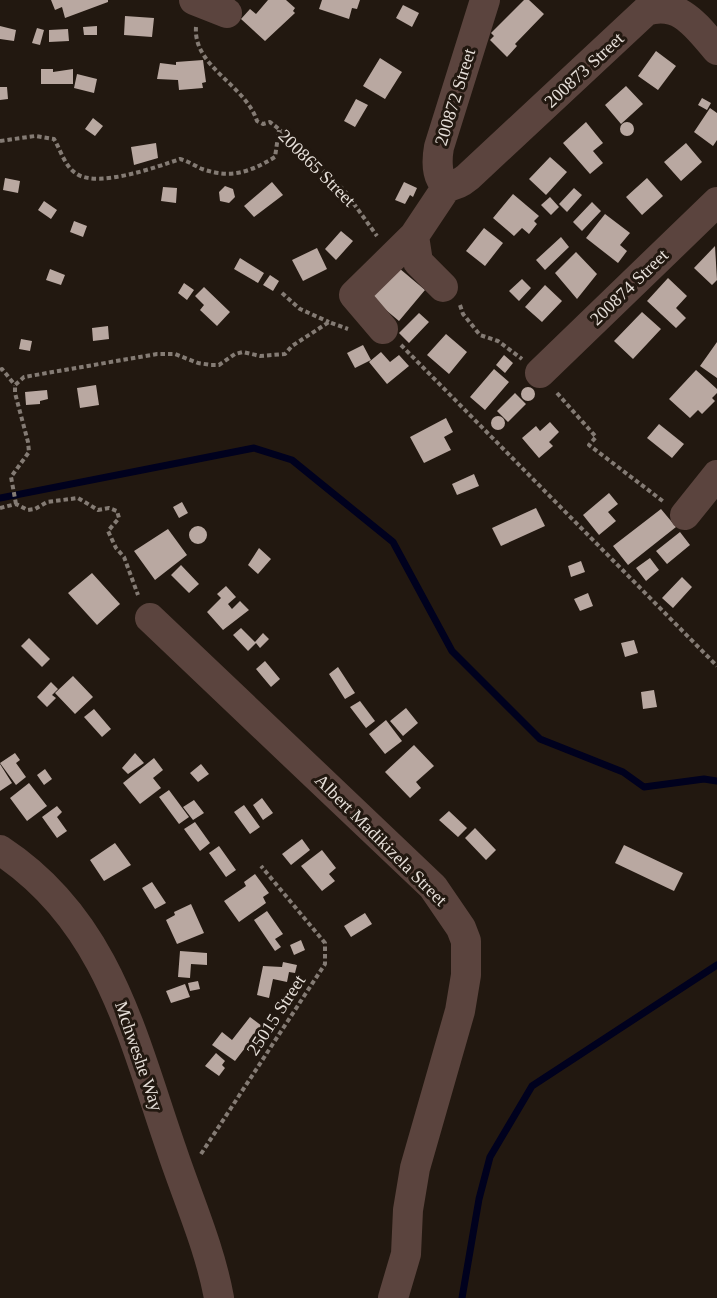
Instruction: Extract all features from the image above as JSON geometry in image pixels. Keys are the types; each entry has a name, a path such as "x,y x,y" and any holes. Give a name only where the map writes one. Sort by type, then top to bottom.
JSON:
{"street":[{"name":"200872 Street","path":"451,185 441,180 437,171 439,147 485,0"},
{"path":"196,2 227,13"},
{"name":"200873 Street","path":"377,322 354,295 414,236 451,185 468,177 646,11 656,7 678,10 717,50"},
{"name":"200874 Street","path":"540,373 717,202"},
{"path":"414,236 418,262 443,287"},
{"path":"685,515 717,475"},
{"name":"Albert Madikizela Street","path":"150,618 433,887 455,915 464,934 468,955 460,1011 416,1168 408,1210 406,1254 393,1298"},
{"name":"Mchweshe Way","path":"0,850 22,864 56,897 86,937 107,971 183,1182 216,1281 219,1298"}],"path":[{"name":"200865 Street","path":"196,2 198,46 208,61 248,100 257,121 263,124 270,122 279,129 289,137 304,160 321,170 344,190 382,244 414,236"},
{"path":"0,141 35,136 54,139 67,165 75,173 85,178 146,172 180,159 200,168 235,175 251,171 275,157 279,129"},
{"path":"443,287 460,303 463,314 480,335 498,341 540,373 596,436 589,445 656,498 685,515"},
{"path":"282,292 300,309 351,330 377,322 450,392 717,666"},
{"path":"15,385 24,377 157,354 175,354 198,363 219,364 243,352 261,356 285,354 292,346 329,322"},
{"path":"0,369 15,385 28,442 29,452 11,477 16,504"},
{"path":"0,508 16,504 28,510 47,502 78,498 98,510 109,508 117,511 119,518 108,531 116,548 124,557 142,608 150,618"},
{"name":"25015 Street","path":"183,1182 325,964 325,943 261,866"}],"building":[{"path":"51,0 108,0 108,2 65,18 62,7 55,10"},
{"path":"268,0 286,0 295,8 293,11 295,13 265,41 241,19 250,9 256,14"},
{"path":"322,0 360,0 357,9 352,8 349,19 319,9"},
{"path":"524,0 529,0 544,14 515,44 517,46 507,57 490,40 494,36 491,33"},
{"path":"403,5 419,13 412,27 396,18"},
{"path":"125,16 154,18 152,37 124,35"},
{"path":"0,26 16,30 14,41 0,39"},
{"path":"97,26 97,35 84,35 83,27"},
{"path":"37,28 44,30 40,45 32,43"},
{"path":"68,29 69,41 49,42 49,30"},
{"path":"656,51 676,66 658,90 638,76"},
{"path":"380,58 402,72 385,99 363,86"},
{"path":"203,60 206,82 202,83 203,88 179,90 178,80 157,79 160,63 176,65 176,62"},
{"path":"41,69 53,69 53,72 73,69 73,84 41,84"},
{"path":"77,74 97,79 94,93 74,88"},
{"path":"626,86 643,104 621,124 605,105"},
{"path":"0,87 7,87 8,99 0,100"},
{"path":"702,98 711,103 707,110 698,105"},
{"path":"356,99 368,105 355,127 344,121"},
{"path":"710,108 717,113 717,140 713,146 694,132"},
{"path":"93,118 103,126 95,136 85,129"},
{"path":"586,122 603,143 593,151 603,163 590,174 563,143"},
{"path":"624,122 630,122 634,129 630,136 624,136 620,132 620,126"},
{"path":"156,143 158,158 134,165 131,147"},
{"path":"686,143 702,162 681,181 664,162"},
{"path":"550,157 567,172 546,195 529,179"},
{"path":"5,178 20,181 18,193 3,190"},
{"path":"647,178 663,196 642,215 626,197"},
{"path":"272,182 283,195 254,217 244,206"},
{"path":"404,182 417,188 413,197 410,195 405,204 395,200"},
{"path":"225,186 233,189 235,197 229,203 220,201 219,192"},
{"path":"163,187 177,188 176,203 161,201"},
{"path":"574,188 582,195 567,212 559,204"},
{"path":"513,194 539,216 534,221 537,224 529,234 522,228 514,236 493,218"},
{"path":"550,197 559,207 551,215 541,205"},
{"path":"44,201 57,210 51,219 38,210"},
{"path":"592,202 601,211 582,231 573,222"},
{"path":"605,214 630,233 620,245 627,251 618,263 586,238"},
{"path":"74,221 87,226 83,237 70,232"},
{"path":"484,228 503,243 485,266 466,251"},
{"path":"341,231 353,241 336,260 325,249"},
{"path":"561,237 569,247 545,270 536,260"},
{"path":"715,246 717,280 712,285 694,268"},
{"path":"317,248 327,269 303,281 292,260"},
{"path":"576,252 597,274 577,299 555,273"},
{"path":"240,258 264,273 258,283 234,269"},
{"path":"393,263 425,290 399,321 367,294"},
{"path":"50,269 65,275 61,285 46,280"},
{"path":"270,275 279,281 273,291 263,285"},
{"path":"668,278 687,296 676,308 686,318 676,328 647,301"},
{"path":"522,279 531,288 519,301 509,291"},
{"path":"184,283 194,290 187,300 178,293"},
{"path":"545,285 562,301 542,322 525,307"},
{"path":"204,287 230,312 217,326 200,310 204,305 195,296"},
{"path":"642,312 661,329 633,359 614,341"},
{"path":"419,313 429,322 409,343 399,333"},
{"path":"108,326 109,339 93,341 92,328"},
{"path":"446,334 467,352 449,374 427,355"},
{"path":"21,339 32,341 30,351 19,349"},
{"path":"717,342 717,378 700,366"},
{"path":"363,345 371,360 355,368 347,353"},
{"path":"381,352 390,362 399,355 409,366 387,384 369,362"},
{"path":"504,355 513,363 505,373 496,365"},
{"path":"494,369 509,382 485,410 470,397"},
{"path":"696,370 717,389 717,393 712,398 715,401 702,414 698,410 690,418 669,399"},
{"path":"96,385 99,405 80,408 77,388"},
{"path":"525,387 531,387 535,394 531,401 525,401 521,397 521,391"},
{"path":"47,390 48,399 40,401 40,404 26,405 25,392"},
{"path":"515,393 526,404 508,422 497,411"},
{"path":"495,416 501,416 505,423 501,430 495,430 491,426 491,420"},
{"path":"446,418 453,432 444,437 451,450 424,463 410,437"},
{"path":"550,422 559,432 549,442 553,446 539,458 522,438 536,426 540,431"},
{"path":"659,424 684,444 672,458 647,438"},
{"path":"474,474 479,486 457,495 452,484"},
{"path":"609,493 618,504 608,512 616,521 599,535 583,515"},
{"path":"182,502 188,513 179,518 173,507"},
{"path":"536,508 545,526 501,546 492,528"},
{"path":"661,509 676,527 628,565 613,546"},
{"path":"194,526 202,526 207,531 205,542 194,544 189,539 189,531"},
{"path":"168,529 187,555 155,580 134,551"},
{"path":"680,532 690,545 667,564 656,551"},
{"path":"259,548 271,559 258,574 248,565"},
{"path":"650,558 659,570 646,581 636,568"},
{"path":"581,561 585,572 571,577 568,566"},
{"path":"181,565 199,584 189,593 171,575"},
{"path":"92,573 120,604 97,625 68,593"},
{"path":"682,577 692,587 673,608 662,598"},
{"path":"226,586 236,597 228,604 232,609 240,601 249,610 223,630 207,612 221,598 217,594"},
{"path":"588,593 593,606 580,611 574,599"},
{"path":"241,628 255,642 263,633 269,639 260,648 256,643 248,651 233,635"},
{"path":"29,638 50,659 42,667 21,646"},
{"path":"634,640 638,653 625,657 621,643"},
{"path":"265,661 280,679 271,687 256,669"},
{"path":"338,667 355,693 345,699 329,674"},
{"path":"73,676 93,697 75,714 55,693"},
{"path":"51,682 58,689 52,695 56,698 47,707 37,697"},
{"path":"654,690 657,707 643,709 641,692"},
{"path":"360,701 375,721 366,728 350,707"},
{"path":"406,708 418,723 403,736 390,721"},
{"path":"94,709 111,729 102,737 84,717"},
{"path":"386,720 402,741 385,754 369,734"},
{"path":"414,745 434,766 416,782 421,788 410,798 385,772"},
{"path":"15,753 20,760 16,763 26,777 16,785 0,763"},
{"path":"135,753 144,763 128,774 122,768"},
{"path":"154,758 163,770 153,778 161,788 140,804 123,783"},
{"path":"0,764 12,783 0,791"},
{"path":"201,764 209,774 198,782 190,773"},
{"path":"45,769 52,779 44,785 37,775"},
{"path":"29,783 47,806 27,821 10,798"},
{"path":"169,790 189,817 179,824 159,797"},
{"path":"262,798 273,813 263,820 253,805"},
{"path":"194,800 204,813 193,820 183,807"},
{"path":"244,805 260,827 250,834 234,812"},
{"path":"57,806 62,812 57,817 67,831 57,838 42,817"},
{"path":"449,811 467,828 458,837 439,820"},
{"path":"195,822 210,843 200,851 184,829"},
{"path":"475,828 496,850 486,860 465,838"},
{"path":"302,839 310,850 291,865 282,854"},
{"path":"115,843 131,865 104,881 90,860"},
{"path":"624,845 683,873 674,891 615,863"},
{"path":"219,846 236,870 226,877 209,853"},
{"path":"322,850 336,868 329,874 335,881 322,891 301,866"},
{"path":"255,874 269,893 263,897 266,903 239,922 224,901 246,886 244,882"},
{"path":"152,882 166,903 155,909 142,888"},
{"path":"191,904 204,933 177,944 166,920 175,915 174,912"},
{"path":"267,911 283,934 275,939 281,947 275,951 254,920"},
{"path":"365,913 372,924 351,937 344,926"},
{"path":"301,940 305,950 294,955 290,945"},
{"path":"180,951 207,953 207,965 191,964 190,978 178,977"},
{"path":"283,962 297,965 295,973 289,972 287,982 273,979 269,998 257,995 263,966 282,967"},
{"path":"198,981 200,989 190,991 188,983"},
{"path":"185,984 190,997 171,1003 166,991"},
{"path":"250,1017 262,1026 235,1061 212,1045 222,1032 232,1040"},
{"path":"216,1053 225,1061 222,1065 225,1068 219,1076 205,1066"}],"waterway":[{"path":"0,498 254,448 292,460 393,542 452,651 540,739 623,772 644,787 704,779 717,781"},
{"path":"462,1298 479,1199 490,1157 532,1086 717,965"}]}
